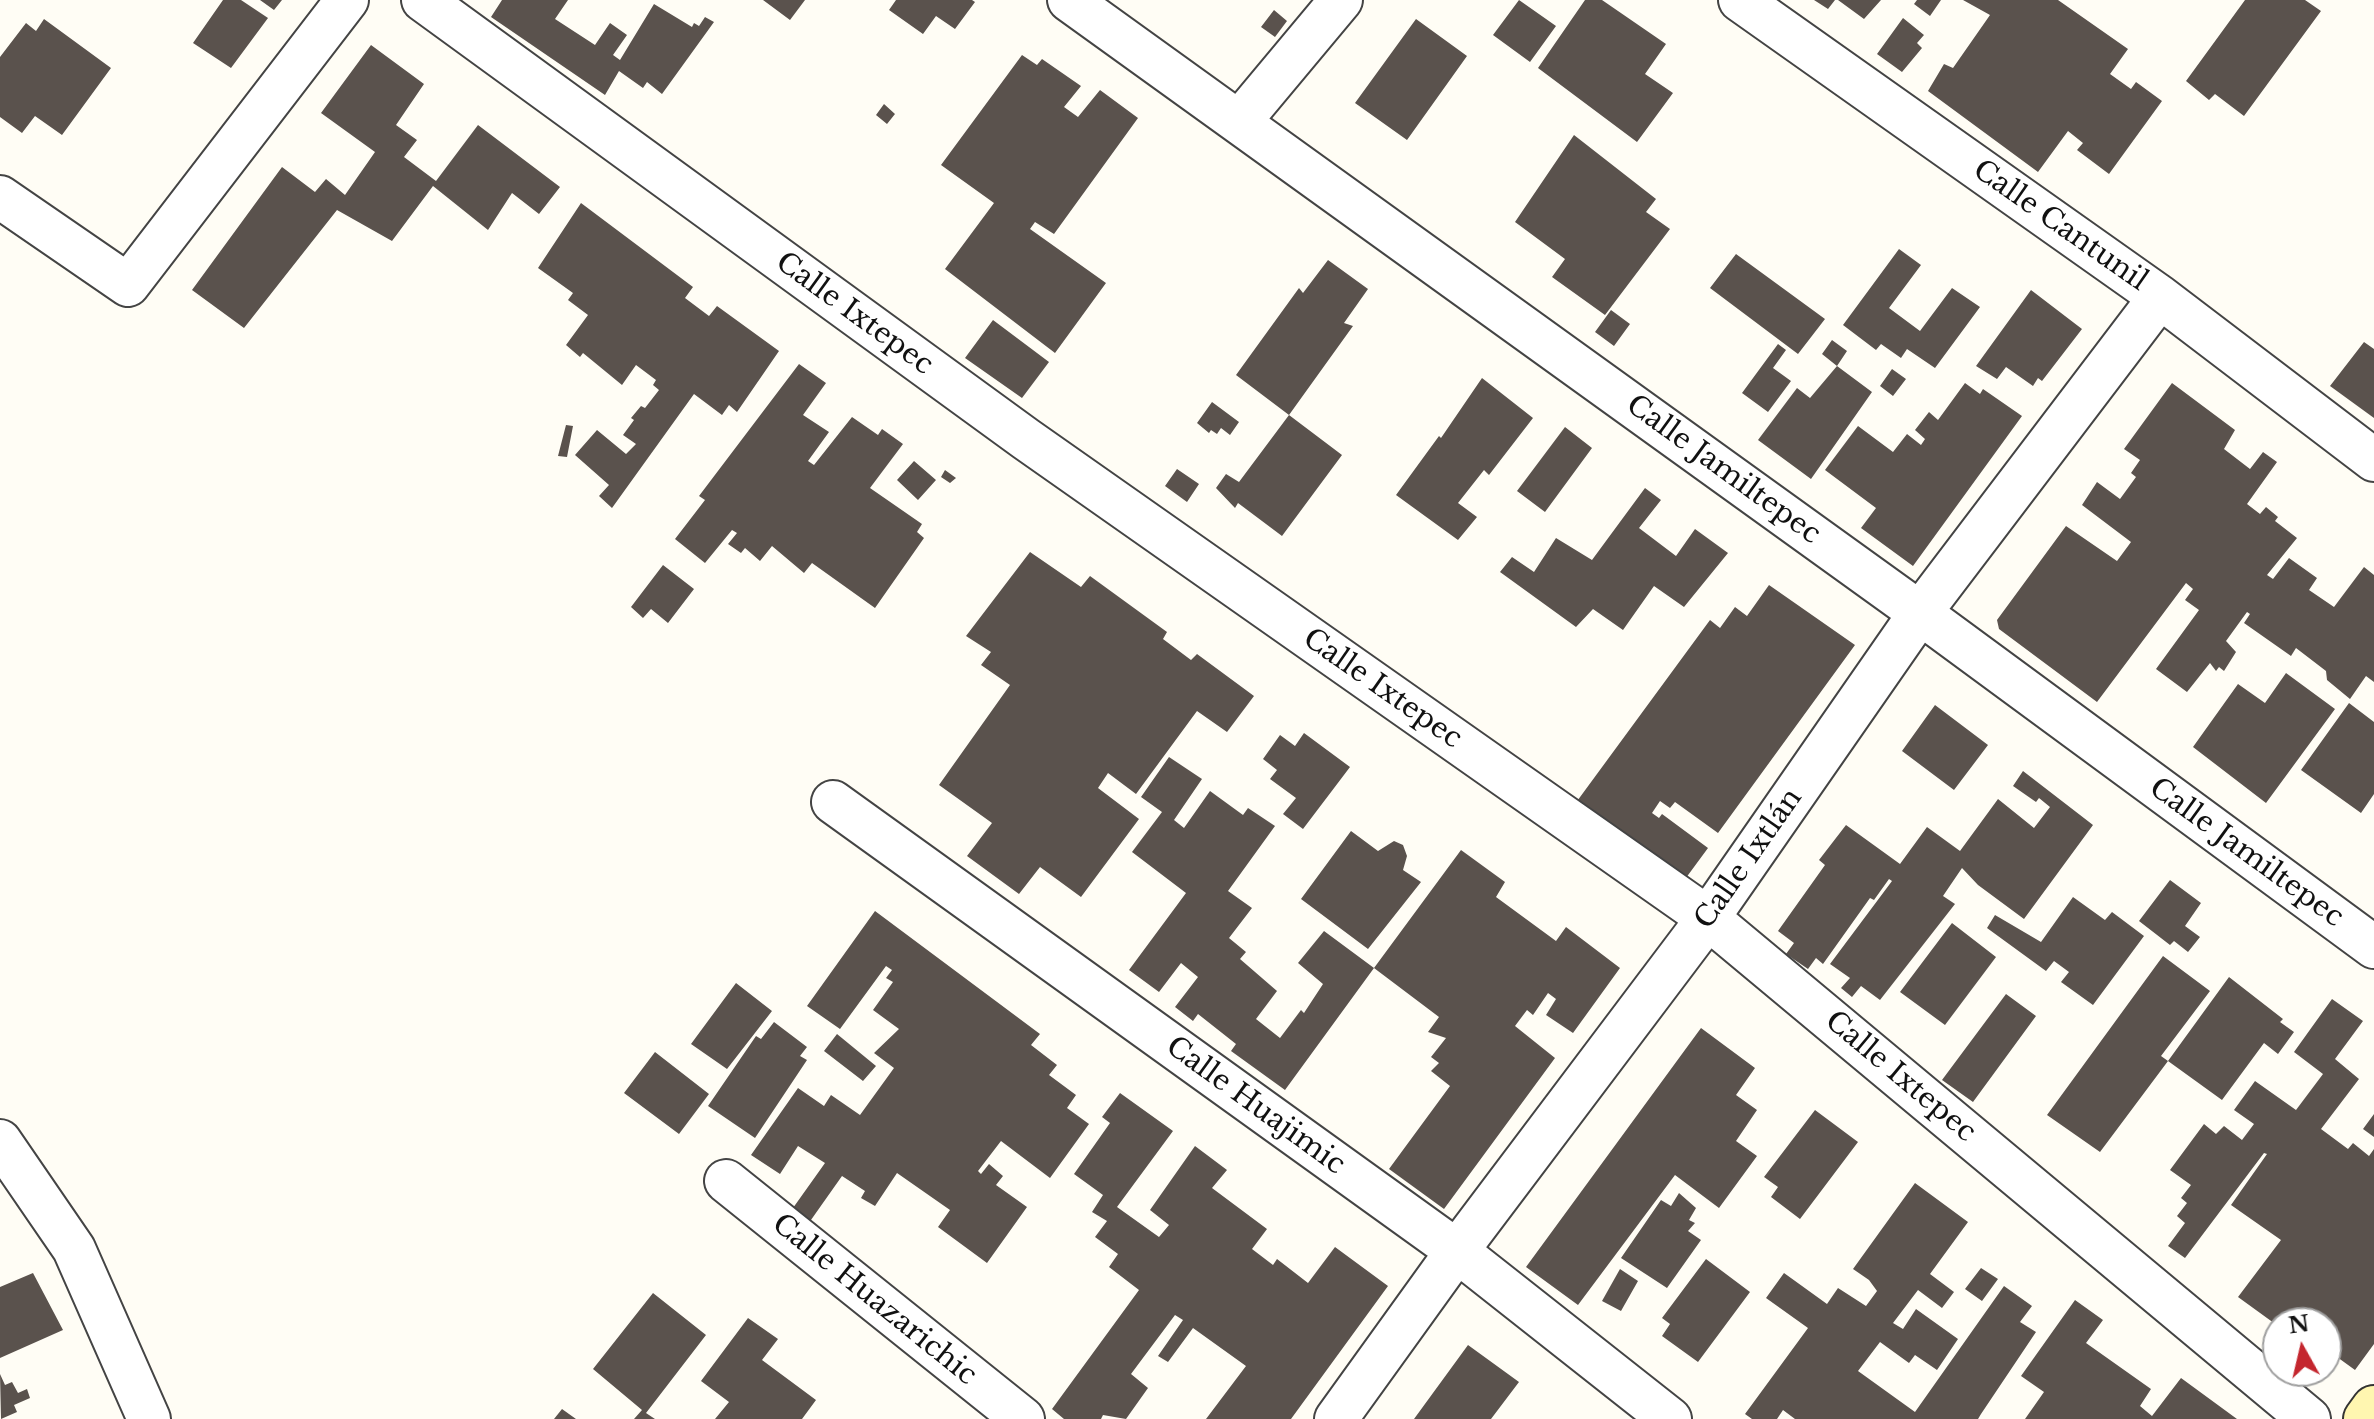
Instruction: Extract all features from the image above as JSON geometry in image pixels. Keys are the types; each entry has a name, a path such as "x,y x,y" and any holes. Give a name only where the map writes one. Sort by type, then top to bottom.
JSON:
{"street":[{"path":"0,197 128,285 347,0"},
{"name":"Calle Ixtepec","path":"423,0 1026,439 1708,918 2309,1419"},
{"name":"Calle Jamiltepec","path":"1069,0 1920,613 2374,947"},
{"path":"1240,121 1341,0"},
{"name":"Calle Cantunil","path":"1740,0 2160,297 2374,460"},
{"name":"Calle Ixtlán","path":"1336,1419 1457,1251 1708,918 1920,613 2160,297"},
{"name":"Calle Huajimic","path":"833,802 1457,1251 1670,1419"},
{"path":"0,1141 74,1249 149,1419"},
{"name":"Calle Huazarichic","path":"726,1181 1023,1419"},
{"path":"2366,1419 2374,1408"}],"building":[{"path":"223,0 241,0 268,18 231,68 193,43"},
{"path":"260,0 282,0 274,10"},
{"path":"502,0 568,0 555,19 595,45 610,23 627,35 613,55 620,60 654,4 692,27 694,23 699,26 705,17 714,22 662,94 647,82 643,88 619,71 605,95 491,17"},
{"path":"763,0 805,0 790,20"},
{"path":"896,0 975,2 955,29 936,16 923,34 889,10"},
{"path":"1519,0 1556,26 1530,62 1493,35"},
{"path":"1585,0 1602,0 1666,44 1645,74 1673,93 1637,142 1538,68"},
{"path":"1814,0 1835,0 1828,9"},
{"path":"1838,0 1881,0 1864,19"},
{"path":"1917,0 1941,0 1930,16 1914,4"},
{"path":"1963,0 2058,0 2128,49 2110,74 2131,89 2136,82 2162,101 2109,174 2077,150 2083,143 2068,131 2038,172 1928,91 1944,64 1953,68 1990,15"},
{"path":"2245,0 2305,0 2321,11 2244,116 2215,94 2209,100 2186,81"},
{"path":"1274,10 1287,21 1275,37 1261,27"},
{"path":"1903,18 1924,35 1917,43 1922,48 1902,72 1877,54"},
{"path":"44,19 111,68 62,135 35,116 22,133 0,117 0,57 26,23 36,31"},
{"path":"1416,19 1467,56 1407,140 1355,103"},
{"path":"371,45 424,84 396,125 417,140 404,157 436,181 478,125 560,187 539,214 512,193 488,230 433,186 392,241 337,210 244,328 192,290 282,167 315,192 326,179 345,195 375,152 321,113"},
{"path":"1022,55 1037,65 1042,59 1081,86 1064,107 1078,117 1100,90 1138,118 1054,234 1035,222 1030,229 1106,283 1055,353 945,269 994,203 941,165"},
{"path":"884,104 895,114 887,124 876,115"},
{"path":"1574,135 1656,199 1646,212 1670,229 1605,315 1552,277 1565,259 1515,222"},
{"path":"581,203 693,287 685,298 709,316 717,306 779,351 737,412 729,405 722,415 694,394 612,508 599,496 609,485 575,455 597,430 626,454 636,444 623,435 634,420 631,418 641,406 645,408 659,390 653,385 656,380 636,365 622,385 583,353 580,357 566,345 588,315 568,300 573,293 538,268"},
{"path":"1899,249 1921,265 1889,308 1920,331 1952,288 1980,307 1935,368 1907,349 1901,358 1881,344 1876,350 1843,325"},
{"path":"1736,254 1825,319 1798,354 1710,288"},
{"path":"1328,260 1368,289 1344,323 1353,326 1289,415 1236,375 1299,288 1303,293"},
{"path":"2031,290 2082,329 2042,381 2038,378 2033,386 2006,367 1997,379 1976,366"},
{"path":"1611,310 1630,324 1614,346 1595,332"},
{"path":"993,320 1049,362 1022,398 965,358"},
{"path":"1832,340 1847,351 1837,366 1822,354"},
{"path":"2364,342 2374,349 2374,418 2330,386"},
{"path":"1778,344 1786,350 1773,368 1791,381 1768,412 1742,393"},
{"path":"799,364 826,383 803,415 829,432 808,461 814,465 852,417 878,435 882,429 903,444 870,488 922,524 917,532 924,538 875,608 812,563 804,573 772,546 760,561 745,548 741,553 728,544 737,533 732,530 705,563 675,539 705,500 699,496"},
{"path":"1837,366 1872,392 1811,479 1758,440 1797,388 1810,398"},
{"path":"1892,369 1906,379 1893,396 1880,386"},
{"path":"1482,378 1533,418 1489,475 1484,470 1458,503 1477,517 1458,540 1396,495 1439,436 1441,438"},
{"path":"1965,383 1980,394 1983,389 2022,416 1913,566 1861,528 1876,508 1825,470 1858,426 1893,452 1907,434 1921,445 1925,439 1915,430 1929,412 1938,420"},
{"path":"2172,383 2235,430 2224,449 2250,469 2263,452 2277,462 2247,504 2260,514 2266,507 2278,517 2275,521 2297,538 2267,575 2273,579 2289,558 2317,578 2309,590 2334,607 2364,567 2374,575 2374,682 2366,676 2350,699 2327,680 2326,671 2296,648 2291,656 2244,623 2250,614 2247,612 2226,641 2236,652 2224,671 2219,667 2216,671 2210,663 2187,692 2156,669 2199,610 2185,600 2193,589 2186,583 2097,702 1999,629 1997,620 2066,526 2117,561 2131,542 2082,505 2097,482 2120,499 2136,477 2131,473 2140,460 2124,449"},
{"path":"1212,402 1239,422 1230,435 1221,428 1217,434 1211,430 1209,433 1197,423"},
{"path":"1289,415 1342,455 1282,536 1238,503 1235,508 1216,488 1226,474 1239,482"},
{"path":"566,425 573,426 567,457 558,456"},
{"path":"1565,427 1592,448 1545,512 1517,491"},
{"path":"914,461 936,480 918,500 897,480"},
{"path":"1177,469 1199,484 1187,502 1165,486"},
{"path":"945,470 956,478 950,483 941,477"},
{"path":"1645,488 1661,500 1639,528 1676,556 1695,529 1728,553 1684,607 1654,586 1623,630 1593,609 1576,627 1500,572 1512,557 1534,572 1556,538 1592,560"},
{"path":"1030,552 1081,587 1090,576 1167,632 1163,639 1191,660 1197,654 1254,696 1227,732 1197,711 1136,794 1108,773 1098,788 1139,819 1081,897 1040,867 1019,894 967,856 992,823 939,785 1010,685 981,665 991,652 966,636"},
{"path":"663,565 694,589 668,623 651,609 643,618 631,607"},
{"path":"1769,585 1855,645 1718,833 1675,802 1670,808 1660,801 1652,813 1659,818 1662,814 1708,848 1680,886 1572,808 1710,620 1720,628 1735,607 1747,616"},
{"path":"2286,673 2335,709 2266,803 2193,747 2238,684 2265,703"},
{"path":"2349,703 2374,722 2374,794 2361,813 2301,770"},
{"path":"1935,705 1988,745 1954,790 1902,751"},
{"path":"1304,733 1350,767 1303,829 1283,814 1296,798 1270,779 1277,770 1263,759 1280,735 1295,746"},
{"path":"1169,757 1202,779 1174,820 1184,828 1210,791 1243,815 1248,808 1275,826 1228,891 1252,908 1229,938 1246,952 1240,959 1277,991 1256,1019 1280,1038 1301,1010 1304,1013 1323,984 1298,963 1324,931 1374,968 1285,1090 1231,1051 1236,1044 1198,1014 1193,1021 1175,1007 1198,977 1181,963 1159,992 1129,970 1186,893 1132,852 1162,812 1141,797"},
{"path":"2023,771 2093,825 2024,919 1978,885 1962,868 1943,896 1955,904 1880,1000 1861,986 1852,997 1841,988 1850,978 1830,964 1892,881 1889,879 1874,900 1870,898 1823,964 1816,958 1808,969 1786,954 1794,943 1778,931 1825,865 1819,860 1846,825 1900,864 1927,827 1960,851 1998,799 2034,828 2050,807 2039,798 2036,802 2013,786"},
{"path":"1351,831 1378,851 1394,841 1403,845 1407,856 1403,870 1421,882 1368,949 1301,899"},
{"path":"1461,850 1505,882 1496,897 1556,941 1566,927 1620,968 1573,1033 1546,1015 1556,999 1548,993 1533,1015 1527,1010 1515,1026 1555,1058 1444,1209 1389,1169 1450,1086 1431,1071 1439,1063 1431,1057 1446,1038 1428,1032 1439,1017 1374,968"},
{"path":"2170,880 2201,903 2185,926 2200,937 2188,952 2174,941 2170,945 2139,921"},
{"path":"2073,897 2105,920 2112,912 2144,936 2093,1005 2061,982 2069,972 2054,961 2046,971 1987,928 1995,915 2041,942"},
{"path":"875,911 1040,1034 1031,1045 1057,1065 1049,1075 1076,1095 1067,1108 1089,1124 1050,1178 1001,1141 978,1171 981,1174 989,1164 1003,1176 996,1185 1027,1207 987,1263 938,1227 950,1210 897,1173 875,1206 861,1198 865,1191 842,1176 806,1227 788,1215 825,1163 798,1146 780,1174 751,1155 798,1088 824,1106 831,1095 860,1115 894,1068 874,1053 899,1029 873,1010 893,982 886,978 892,970 886,966 840,1029 807,1006"},
{"path":"1952,923 1996,957 1945,1025 1900,992"},
{"path":"2163,956 2210,991 2161,1056 2168,1061 2100,1152 2047,1115"},
{"path":"2229,977 2283,1019 2280,1022 2294,1032 2278,1054 2264,1043 2222,1100 2168,1061"},
{"path":"736,983 772,1011 727,1069 691,1044"},
{"path":"2006,994 2036,1016 1973,1102 1942,1080"},
{"path":"2332,999 2363,1021 2335,1059 2359,1079 2321,1129 2348,1149 2353,1143 2369,1156 2374,1149 2374,1344 2355,1370 2342,1361 2342,1307 2262,1307 2262,1314 2238,1297 2281,1240 2231,1205 2267,1154 2264,1153 2185,1258 2168,1246 2185,1223 2177,1216 2187,1203 2181,1198 2191,1185 2170,1170 2204,1124 2216,1134 2224,1126 2242,1140 2254,1124 2234,1110 2255,1081 2296,1110 2323,1074 2294,1052"},
{"path":"774,1022 807,1047 800,1056 807,1060 755,1138 708,1106 756,1036 761,1039"},
{"path":"1701,1028 1755,1068 1736,1095 1757,1110 1736,1141 1757,1156 1719,1208 1675,1175 1578,1305 1526,1267"},
{"path":"837,1034 876,1066 863,1081 824,1051"},
{"path":"655,1052 709,1094 679,1134 624,1093"},
{"path":"1120,1093 1173,1131 1117,1207 1159,1237 1169,1225 1150,1210 1195,1146 1227,1170 1212,1188 1267,1229 1252,1249 1273,1265 1277,1259 1308,1283 1335,1247 1388,1286 1291,1419 1206,1419 1246,1366 1193,1328 1168,1362 1158,1356 1183,1320 1175,1315 1131,1374 1148,1388 1126,1419 1103,1415 1101,1419 1064,1419 1052,1409 1139,1290 1109,1267 1118,1254 1095,1237 1107,1221 1092,1212 1103,1195 1074,1174 1110,1123 1102,1117"},
{"path":"1815,1110 1858,1142 1800,1219 1771,1197 1778,1187 1764,1177"},
{"path":"2374,1114 2374,1137 2363,1129"},
{"path":"1915,1183 1968,1222 1930,1274 1954,1292 1942,1308 1918,1290 1893,1323 1903,1329 1916,1309 1958,1339 1937,1370 1915,1355 1909,1363 1880,1342 1858,1371 1915,1412 2004,1286 2032,1306 2020,1322 2036,1332 1978,1419 1795,1419 1783,1410 1777,1419 1752,1419 1745,1414 1808,1328 1766,1298 1784,1273 1827,1304 1838,1288 1866,1306 1877,1291 1869,1280 1853,1269"},
{"path":"1679,1193 1696,1208 1689,1220 1695,1223 1688,1231 1701,1240 1667,1288 1621,1258 1661,1200 1671,1206"},
{"path":"1706,1259 1750,1292 1698,1362 1662,1336 1670,1324 1662,1318"},
{"path":"1981,1268 1998,1279 1982,1301 1965,1289"},
{"path":"1620,1269 1638,1281 1621,1311 1602,1301"},
{"path":"33,1273 63,1330 0,1358 0,1287"},
{"path":"653,1293 706,1335 646,1413 655,1419 634,1419 642,1410 593,1369"},
{"path":"2075,1300 2103,1320 2086,1343 2151,1389 2140,1406 2152,1416 2181,1378 2237,1419 2025,1419 2044,1392 2021,1376"},
{"path":"748,1318 778,1339 762,1360 816,1400 802,1419 715,1419 729,1402 701,1381"},
{"path":"1468,1345 1519,1382 1491,1419 1414,1419"},
{"path":"0,1374 5,1385 12,1382 18,1393 27,1389 30,1398 14,1405 17,1412 1,1419"},
{"path":"562,1409 576,1419 554,1419"}]}
